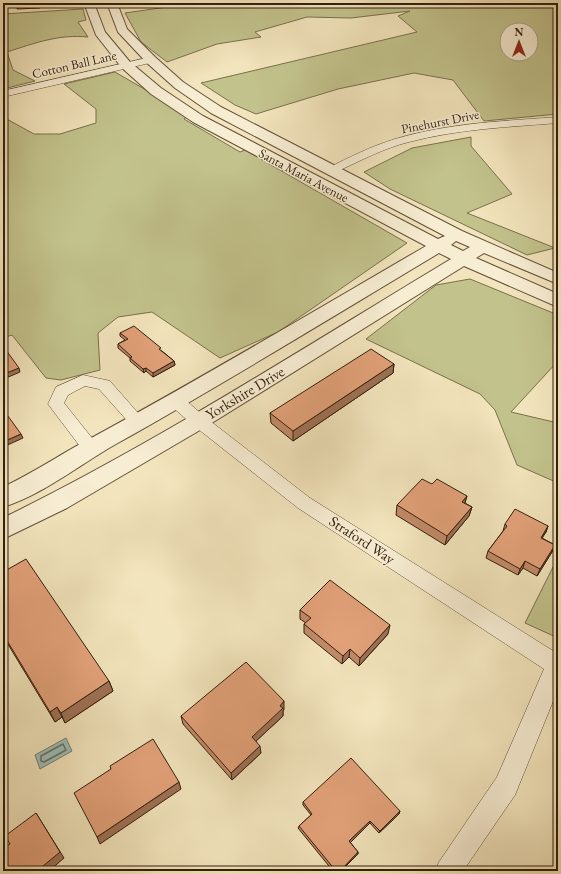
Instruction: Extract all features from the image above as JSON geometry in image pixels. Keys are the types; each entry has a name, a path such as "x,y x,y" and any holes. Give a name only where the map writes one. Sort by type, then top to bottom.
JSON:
{"street":[{"name":"Santa Maria Avenue","path":"89,3 100,33 126,65 156,91 198,119 438,246 558,301"},
{"name":"Santa Maria Avenue","path":"112,3 122,30 151,60 179,85 216,110 456,235 558,279"},
{"path":"100,33 122,30"},
{"name":"Cotton Ball Lane","path":"3,94 151,60"},
{"path":"198,119 216,110"},
{"name":"Pinehurst Drive","path":"332,170 369,152 407,139 478,127 558,120"},
{"path":"278,162 299,154"},
{"name":"Yorkshire Drive","path":"3,498 34,483 91,448 176,401 456,235"},
{"name":"Yorkshire Drive","path":"3,529 59,501 199,421 482,247"},
{"path":"91,448 56,404 62,391 83,380 104,385 138,421"},
{"name":"Straford Way","path":"176,401 199,421 304,503 557,666"},
{"path":"448,871 506,786 557,666"}],"green space":[{"path":"214,3 558,3 558,114 484,121 453,80 414,73 338,89 256,114 235,105 201,83 417,32 398,16 410,11 351,18 307,17 255,32 261,37 217,44 167,62 141,42 125,13 188,4 196,7"},
{"path":"83,9 86,20 78,22 88,37 77,36 57,38 7,52 13,70 35,81 3,89 3,14"},
{"path":"115,72 189,115 184,119 240,152 245,150 407,243 278,332 220,358 152,312 118,317 98,333 100,370 61,380 46,378 12,335 3,338 3,117 34,134 60,134 96,123 96,109 64,84"},
{"path":"471,137 471,146 512,194 467,213 555,248 527,255 390,189 364,172 412,148"},
{"path":"470,279 558,315 558,361 511,412 558,423 558,483 517,465 495,410 480,394 366,339 436,285"},
{"path":"558,557 558,638 525,623"}],"water":[{"path":"66,738 72,751 40,769 35,755"}],"building":[{"path":"17,3 40,3 39,5 17,6"},
{"path":"134,326 161,348 159,349 174,361 153,373 146,368 143,369 130,358 132,357 118,344 128,339 120,333"},
{"path":"371,349 394,364 293,431 270,413"},
{"path":"6,350 19,368 4,374 3,352"},
{"path":"5,412 21,434 3,442 3,413"},
{"path":"422,479 432,484 437,479 467,496 462,502 472,507 447,536 397,505"},
{"path":"515,509 548,526 541,538 555,545 540,569 525,561 520,569 488,551 507,526 505,524"},
{"path":"26,559 109,681 61,713 57,707 50,712 3,634 3,572"},
{"path":"330,580 390,625 360,658 350,649 343,656 304,624 311,618 300,610"},
{"path":"246,662 284,701 280,706 283,708 252,737 260,746 231,773 181,716"},
{"path":"153,739 179,782 97,837 74,793 111,769 110,766"},
{"path":"351,758 400,811 380,831 370,821 349,841 358,852 340,871 336,871 299,826 312,814 303,802"},
{"path":"36,813 60,852 37,871 3,871 3,849 10,844 5,836"}]}
